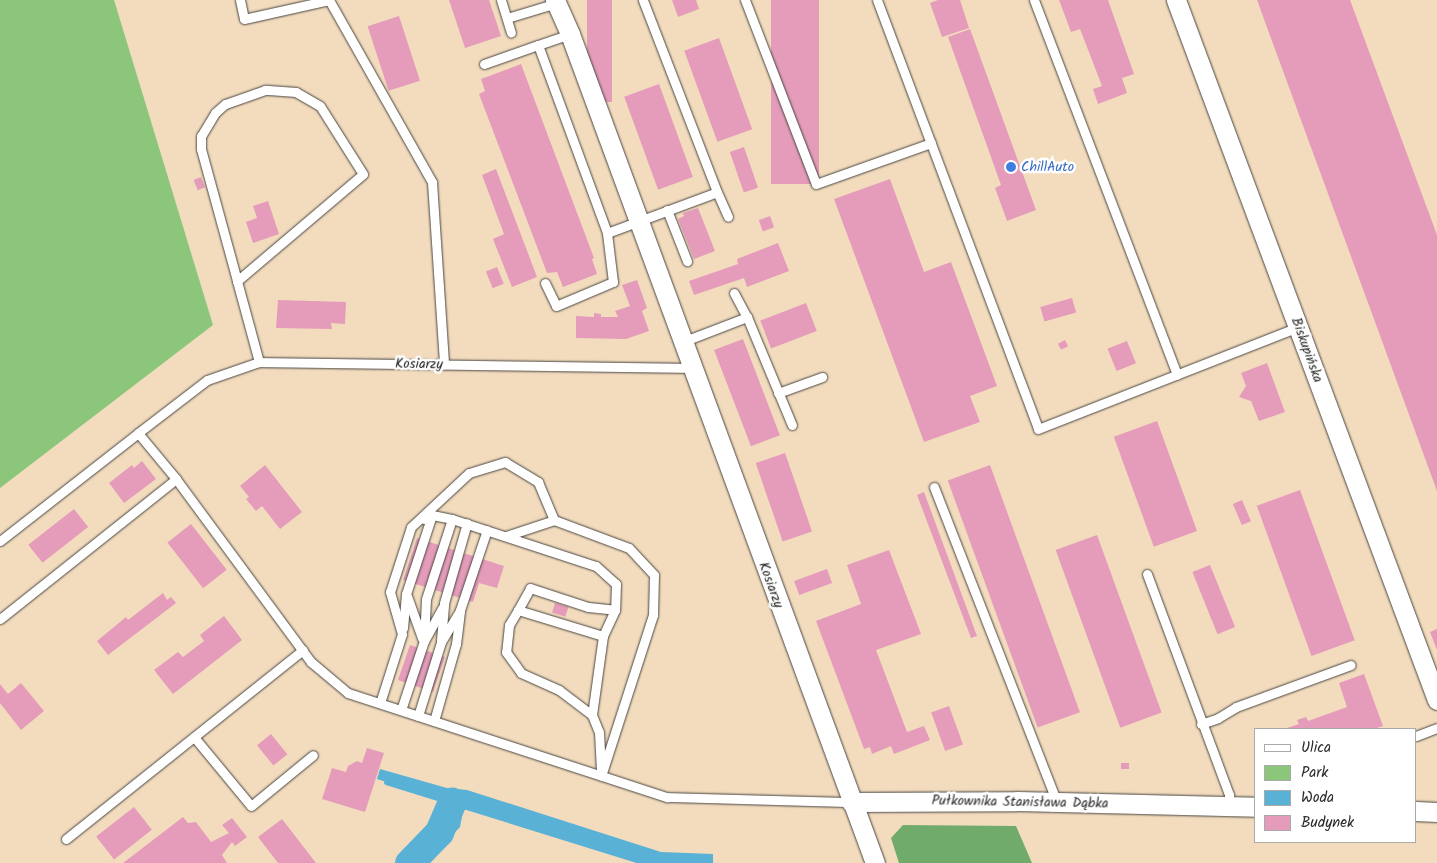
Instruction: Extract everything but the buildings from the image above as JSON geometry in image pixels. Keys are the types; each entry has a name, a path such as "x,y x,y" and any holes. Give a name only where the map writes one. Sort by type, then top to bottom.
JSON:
{"street":[{"name":"Biskupińska","path":"1176,0 1437,700"},
{"name":"Kosiarzy","path":"556,2 570,34 851,802"},
{"name":"Pułkownika Stanisława Dąbka","path":"851,802 1057,802 1254,807"},
{"path":"851,802 874,863"},
{"path":"1417,811 1437,812"}],"lane":[{"path":"240,0 244,19 329,0 432,182 444,365"},
{"path":"501,0 511,32"},
{"path":"643,0 728,217"},
{"path":"745,0 816,184 931,143"},
{"path":"877,0 1038,429 1298,327"},
{"path":"1034,0 1177,375"},
{"path":"506,18 556,2"},
{"path":"484,64 570,34"},
{"path":"538,45 606,234 613,282 556,306 545,283"},
{"path":"237,281 363,174 320,106 296,92 264,90 225,104 215,113 201,136 201,149 259,362"},
{"path":"606,234 717,192"},
{"path":"668,210 687,261"},
{"path":"734,293 747,317 792,426"},
{"path":"682,342 747,317"},
{"name":"Kosiarzy","path":"0,541 207,380 259,362 692,368"},
{"path":"778,393 822,377"},
{"path":"138,433 176,479 311,662 348,693 667,797 851,802"},
{"path":"402,634 390,592 411,527 470,473 504,462 538,482 554,520"},
{"path":"0,619 176,479"},
{"path":"934,487 1057,802"},
{"path":"411,527 432,515 452,518 596,566 616,584 615,610 603,636 592,715 598,732 601,776"},
{"path":"380,703 402,634 406,594 432,515"},
{"path":"424,641 426,598 452,518"},
{"path":"506,536 554,520 629,548 654,576 653,615 601,776"},
{"path":"401,710 424,641 444,603 468,523"},
{"path":"434,721 456,644 460,610 487,530"},
{"path":"1147,574 1229,795 1229,806"},
{"path":"592,715 560,690 521,673 506,652 509,626 530,588 588,607 615,610"},
{"path":"406,594 424,641"},
{"path":"402,634 426,598"},
{"path":"418,716 441,642 444,603"},
{"path":"441,642 460,610"},
{"path":"518,610 603,636"},
{"path":"66,839 303,650"},
{"path":"1202,724 1218,718 1236,707 1351,665"},
{"path":"1417,736 1437,728"},
{"path":"194,737 251,806 313,755"}],"green space":[{"path":"0,0 114,0 213,325 0,488"},
{"path":"903,825 1016,826 1032,863 899,863 891,838"}],"water":[{"path":"380,769 447,788 467,790 661,852 713,854 713,863 646,863 377,779"},
{"path":"450,808 463,811 460,827 425,863 396,863"}],"waterway":[{"path":"386,782 646,863"},
{"path":"409,863 439,832 452,802"}],"place":[{"name":"ChillAuto","path":"1011,167"}]}
